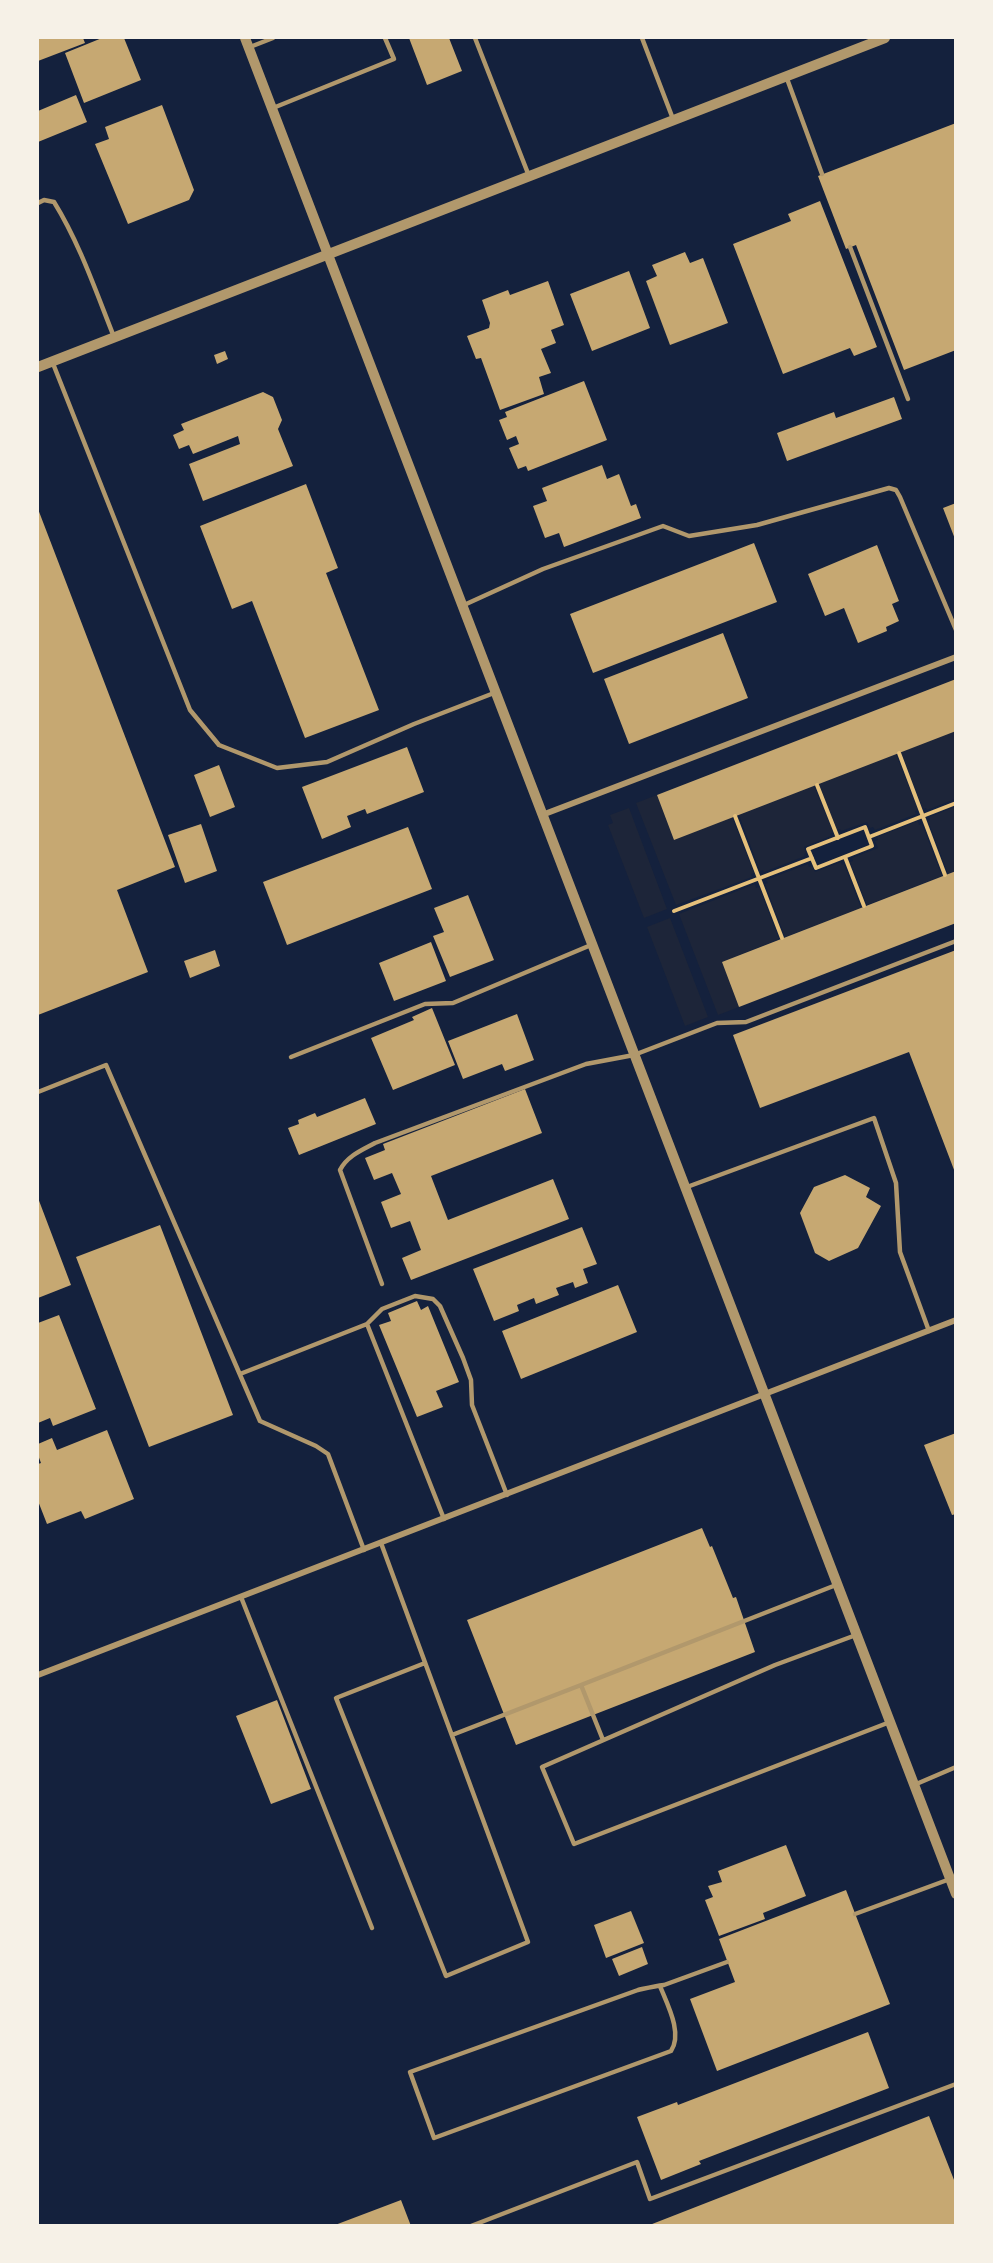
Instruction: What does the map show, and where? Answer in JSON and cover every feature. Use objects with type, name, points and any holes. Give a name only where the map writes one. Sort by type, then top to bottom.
[{"type":"street","points":[[38,367],[885,38]]},
{"type":"street","points":[[247,43],[956,1893]]},
{"type":"street","points":[[542,816],[956,657]]},
{"type":"street","points":[[38,1675],[956,1320]]},
{"type":"lane","points":[[247,43],[273,38]]},
{"type":"lane","points":[[272,109],[394,59],[385,38]]},
{"type":"lane","points":[[475,38],[529,176]]},
{"type":"lane","points":[[642,38],[674,120]]},
{"type":"lane","points":[[786,76],[822,174]]},
{"type":"lane","points":[[38,203],[44,200],[54,202],[64,217],[114,337]]},
{"type":"lane","points":[[850,247],[908,399]]},
{"type":"lane","points":[[52,362],[189,710],[219,745],[277,768],[327,762],[414,724],[495,693]]},
{"type":"lane","points":[[461,606],[543,570],[663,526],[689,536],[757,525],[889,488],[897,490],[956,630]]},
{"type":"lane","points":[[382,1284],[342,1181],[340,1170],[343,1163],[375,1143],[586,1064],[634,1055],[717,1023],[746,1022],[956,941]]},
{"type":"lane","points":[[291,1057],[425,1004],[453,1003],[591,945]]},
{"type":"lane","points":[[38,1092],[106,1065],[260,1421],[316,1446],[328,1454],[364,1550]]},
{"type":"lane","points":[[686,1188],[874,1118],[896,1183],[900,1252],[929,1330]]},
{"type":"lane","points":[[240,1374],[367,1324],[382,1309],[415,1296],[433,1299],[440,1306],[463,1358],[471,1380],[472,1405],[507,1495]]},
{"type":"lane","points":[[367,1324],[444,1519]]},
{"type":"lane","points":[[381,1543],[528,1942],[446,1976],[336,1698],[425,1663]]},
{"type":"lane","points":[[452,1736],[837,1584]]},
{"type":"lane","points":[[241,1597],[372,1928]]},
{"type":"lane","points":[[857,1635],[775,1665],[542,1767],[574,1844],[890,1722]]},
{"type":"lane","points":[[581,1685],[603,1740]]},
{"type":"lane","points":[[914,1785],[956,1767]]},
{"type":"lane","points":[[855,1914],[950,1878]]},
{"type":"lane","points":[[660,1986],[676,2035],[675,2045],[671,2051],[434,2138],[410,2072],[638,1990],[660,1986],[727,1962]]},
{"type":"lane","points":[[471,2226],[637,2162],[650,2199],[956,2084]]},
{"type":"path","points":[[899,753],[945,875]]},
{"type":"path","points":[[817,785],[838,838]]},
{"type":"path","points":[[869,837],[956,803]]},
{"type":"path","points":[[735,816],[782,938]]},
{"type":"path","points":[[865,827],[872,846],[816,868],[808,849],[838,838],[865,827]]},
{"type":"path","points":[[845,857],[864,906]]},
{"type":"path","points":[[674,911],[812,858]]},
{"type":"shaded area","points":[[955,731],[955,799],[927,810],[923,809],[901,752]]},
{"type":"shaded area","points":[[896,754],[918,810],[915,811],[916,814],[875,830],[873,827],[870,828],[867,822],[841,831],[837,830],[819,784]]},
{"type":"shaded area","points":[[814,786],[833,832],[831,836],[804,847],[805,856],[764,872],[760,871],[739,815]]},
{"type":"shaded area","points":[[657,795],[674,840],[732,817],[754,873],[751,874],[752,877],[676,905],[636,803]]},
{"type":"shaded area","points":[[955,807],[955,871],[948,874],[928,821],[929,817]]},
{"type":"shaded area","points":[[629,808],[667,909],[644,918],[608,825],[613,823],[610,815]]},
{"type":"shaded area","points":[[918,821],[919,825],[922,824],[942,876],[867,905],[850,862],[853,861],[852,858],[878,848],[875,841],[878,840],[877,837]]},
{"type":"shaded area","points":[[841,862],[842,865],[844,864],[861,908],[785,937],[765,884],[768,883],[766,880],[808,864],[815,872]]},
{"type":"shaded area","points":[[755,884],[756,888],[759,887],[779,939],[722,962],[739,1007],[718,1015],[679,914]]},
{"type":"shaded area","points":[[670,918],[708,1017],[685,1026],[647,927]]},
{"type":"building","points":[[38,38],[83,38],[85,43],[38,61]]},
{"type":"building","points":[[102,38],[124,38],[141,80],[84,103],[65,53]]},
{"type":"building","points":[[409,38],[449,38],[462,71],[427,85]]},
{"type":"building","points":[[76,95],[87,122],[38,142],[38,111]]},
{"type":"building","points":[[162,105],[194,190],[189,200],[128,224],[95,144],[109,139],[105,127]]},
{"type":"building","points":[[956,123],[956,350],[904,370],[856,245],[846,249],[818,176]]},
{"type":"building","points":[[820,201],[877,347],[854,356],[850,348],[783,374],[733,244],[791,221],[788,214]]},
{"type":"building","points":[[685,252],[690,263],[703,258],[728,323],[670,345],[646,281],[657,276],[652,265]]},
{"type":"building","points":[[629,271],[650,328],[592,351],[570,294]]},
{"type":"building","points":[[548,281],[564,325],[551,330],[556,343],[541,349],[551,373],[539,377],[544,394],[500,410],[481,358],[476,359],[467,336],[489,328],[490,323],[482,300],[508,290],[510,295]]},
{"type":"building","points":[[225,351],[228,359],[217,364],[214,355]]},
{"type":"building","points":[[584,381],[607,440],[528,471],[526,466],[518,469],[509,448],[519,444],[516,436],[507,440],[499,420],[507,417],[505,412]]},
{"type":"building","points":[[263,392],[273,397],[282,420],[278,429],[293,466],[203,501],[189,464],[240,444],[238,436],[193,454],[189,445],[179,449],[173,435],[184,430],[181,424]]},
{"type":"building","points":[[894,397],[902,419],[787,461],[777,433],[834,412],[836,418]]},
{"type":"building","points":[[602,465],[607,479],[619,474],[631,506],[636,504],[641,518],[564,547],[559,533],[545,538],[533,506],[547,501],[542,488]]},
{"type":"building","points":[[306,484],[338,568],[326,573],[379,710],[305,738],[252,601],[232,609],[200,526]]},
{"type":"building","points":[[956,503],[956,539],[955,539],[943,508]]},
{"type":"building","points":[[38,509],[175,867],[117,890],[148,972],[38,1015]]},
{"type":"building","points":[[754,543],[777,602],[593,673],[570,614]]},
{"type":"building","points":[[877,545],[899,601],[892,604],[899,621],[886,627],[887,631],[858,643],[844,608],[825,616],[808,574]]},
{"type":"building","points":[[723,633],[748,698],[629,744],[604,679]]},
{"type":"building","points":[[956,679],[956,731],[674,840],[657,795]]},
{"type":"building","points":[[407,747],[424,792],[367,814],[365,809],[347,816],[351,827],[322,839],[302,787]]},
{"type":"building","points":[[219,765],[235,807],[210,817],[194,775]]},
{"type":"building","points":[[201,824],[217,871],[185,883],[168,835]]},
{"type":"building","points":[[408,827],[432,889],[287,945],[263,882]]},
{"type":"building","points":[[956,871],[956,923],[739,1007],[722,962]]},
{"type":"building","points":[[468,895],[494,960],[450,977],[433,936],[444,932],[434,908]]},
{"type":"building","points":[[431,942],[446,981],[394,1001],[379,963]]},
{"type":"building","points":[[215,950],[220,966],[190,978],[184,961]]},
{"type":"building","points":[[956,950],[956,1175],[909,1052],[760,1108],[733,1035]]},
{"type":"building","points":[[432,1008],[455,1065],[393,1090],[371,1038],[414,1020],[412,1017]]},
{"type":"building","points":[[517,1014],[534,1060],[505,1071],[502,1064],[463,1079],[448,1041]]},
{"type":"building","points":[[525,1089],[542,1133],[431,1176],[448,1220],[553,1179],[569,1219],[411,1280],[402,1258],[421,1250],[410,1221],[391,1228],[381,1202],[401,1194],[392,1173],[374,1180],[365,1158],[385,1150],[383,1144]]},
{"type":"building","points":[[365,1098],[376,1124],[299,1155],[288,1128],[299,1124],[298,1120],[315,1113],[317,1117]]},
{"type":"building","points":[[845,1175],[870,1188],[866,1197],[881,1206],[858,1248],[829,1261],[815,1253],[800,1213],[814,1187]]},
{"type":"building","points":[[38,1198],[71,1285],[38,1298]]},
{"type":"building","points":[[160,1225],[233,1415],[149,1447],[76,1257]]},
{"type":"building","points":[[582,1227],[597,1264],[583,1269],[588,1283],[575,1288],[573,1282],[556,1288],[559,1295],[536,1304],[534,1298],[517,1305],[519,1311],[494,1321],[473,1269]]},
{"type":"building","points":[[618,1285],[637,1332],[521,1379],[502,1331]]},
{"type":"building","points":[[417,1301],[421,1310],[428,1306],[459,1382],[436,1391],[443,1407],[417,1417],[379,1325],[391,1321],[388,1313]]},
{"type":"building","points":[[59,1315],[96,1409],[53,1426],[50,1418],[38,1423],[38,1323]]},
{"type":"building","points":[[107,1430],[134,1499],[85,1519],[81,1511],[47,1524],[38,1501],[38,1464],[41,1463],[38,1444],[52,1438],[57,1450]]},
{"type":"building","points":[[956,1433],[956,1514],[952,1515],[924,1445]]},
{"type":"building","points":[[702,1528],[710,1547],[712,1546],[733,1598],[736,1597],[755,1652],[516,1745],[467,1620]]},
{"type":"building","points":[[277,1700],[311,1789],[271,1804],[236,1716]]},
{"type":"building","points":[[786,1845],[806,1896],[763,1913],[765,1919],[719,1936],[705,1900],[713,1897],[708,1886],[722,1882],[718,1871]]},
{"type":"building","points":[[846,1890],[890,2004],[717,2071],[690,1999],[735,1982],[719,1939]]},
{"type":"building","points":[[631,1911],[644,1943],[606,1958],[594,1925]]},
{"type":"building","points":[[642,1947],[648,1964],[619,1976],[612,1959]]},
{"type":"building","points":[[868,2032],[889,2088],[699,2161],[701,2164],[661,2180],[637,2117],[677,2102],[678,2105]]},
{"type":"building","points":[[929,2116],[956,2185],[956,2226],[647,2226]]},
{"type":"building","points":[[401,2200],[411,2226],[335,2226],[335,2225]]}]
